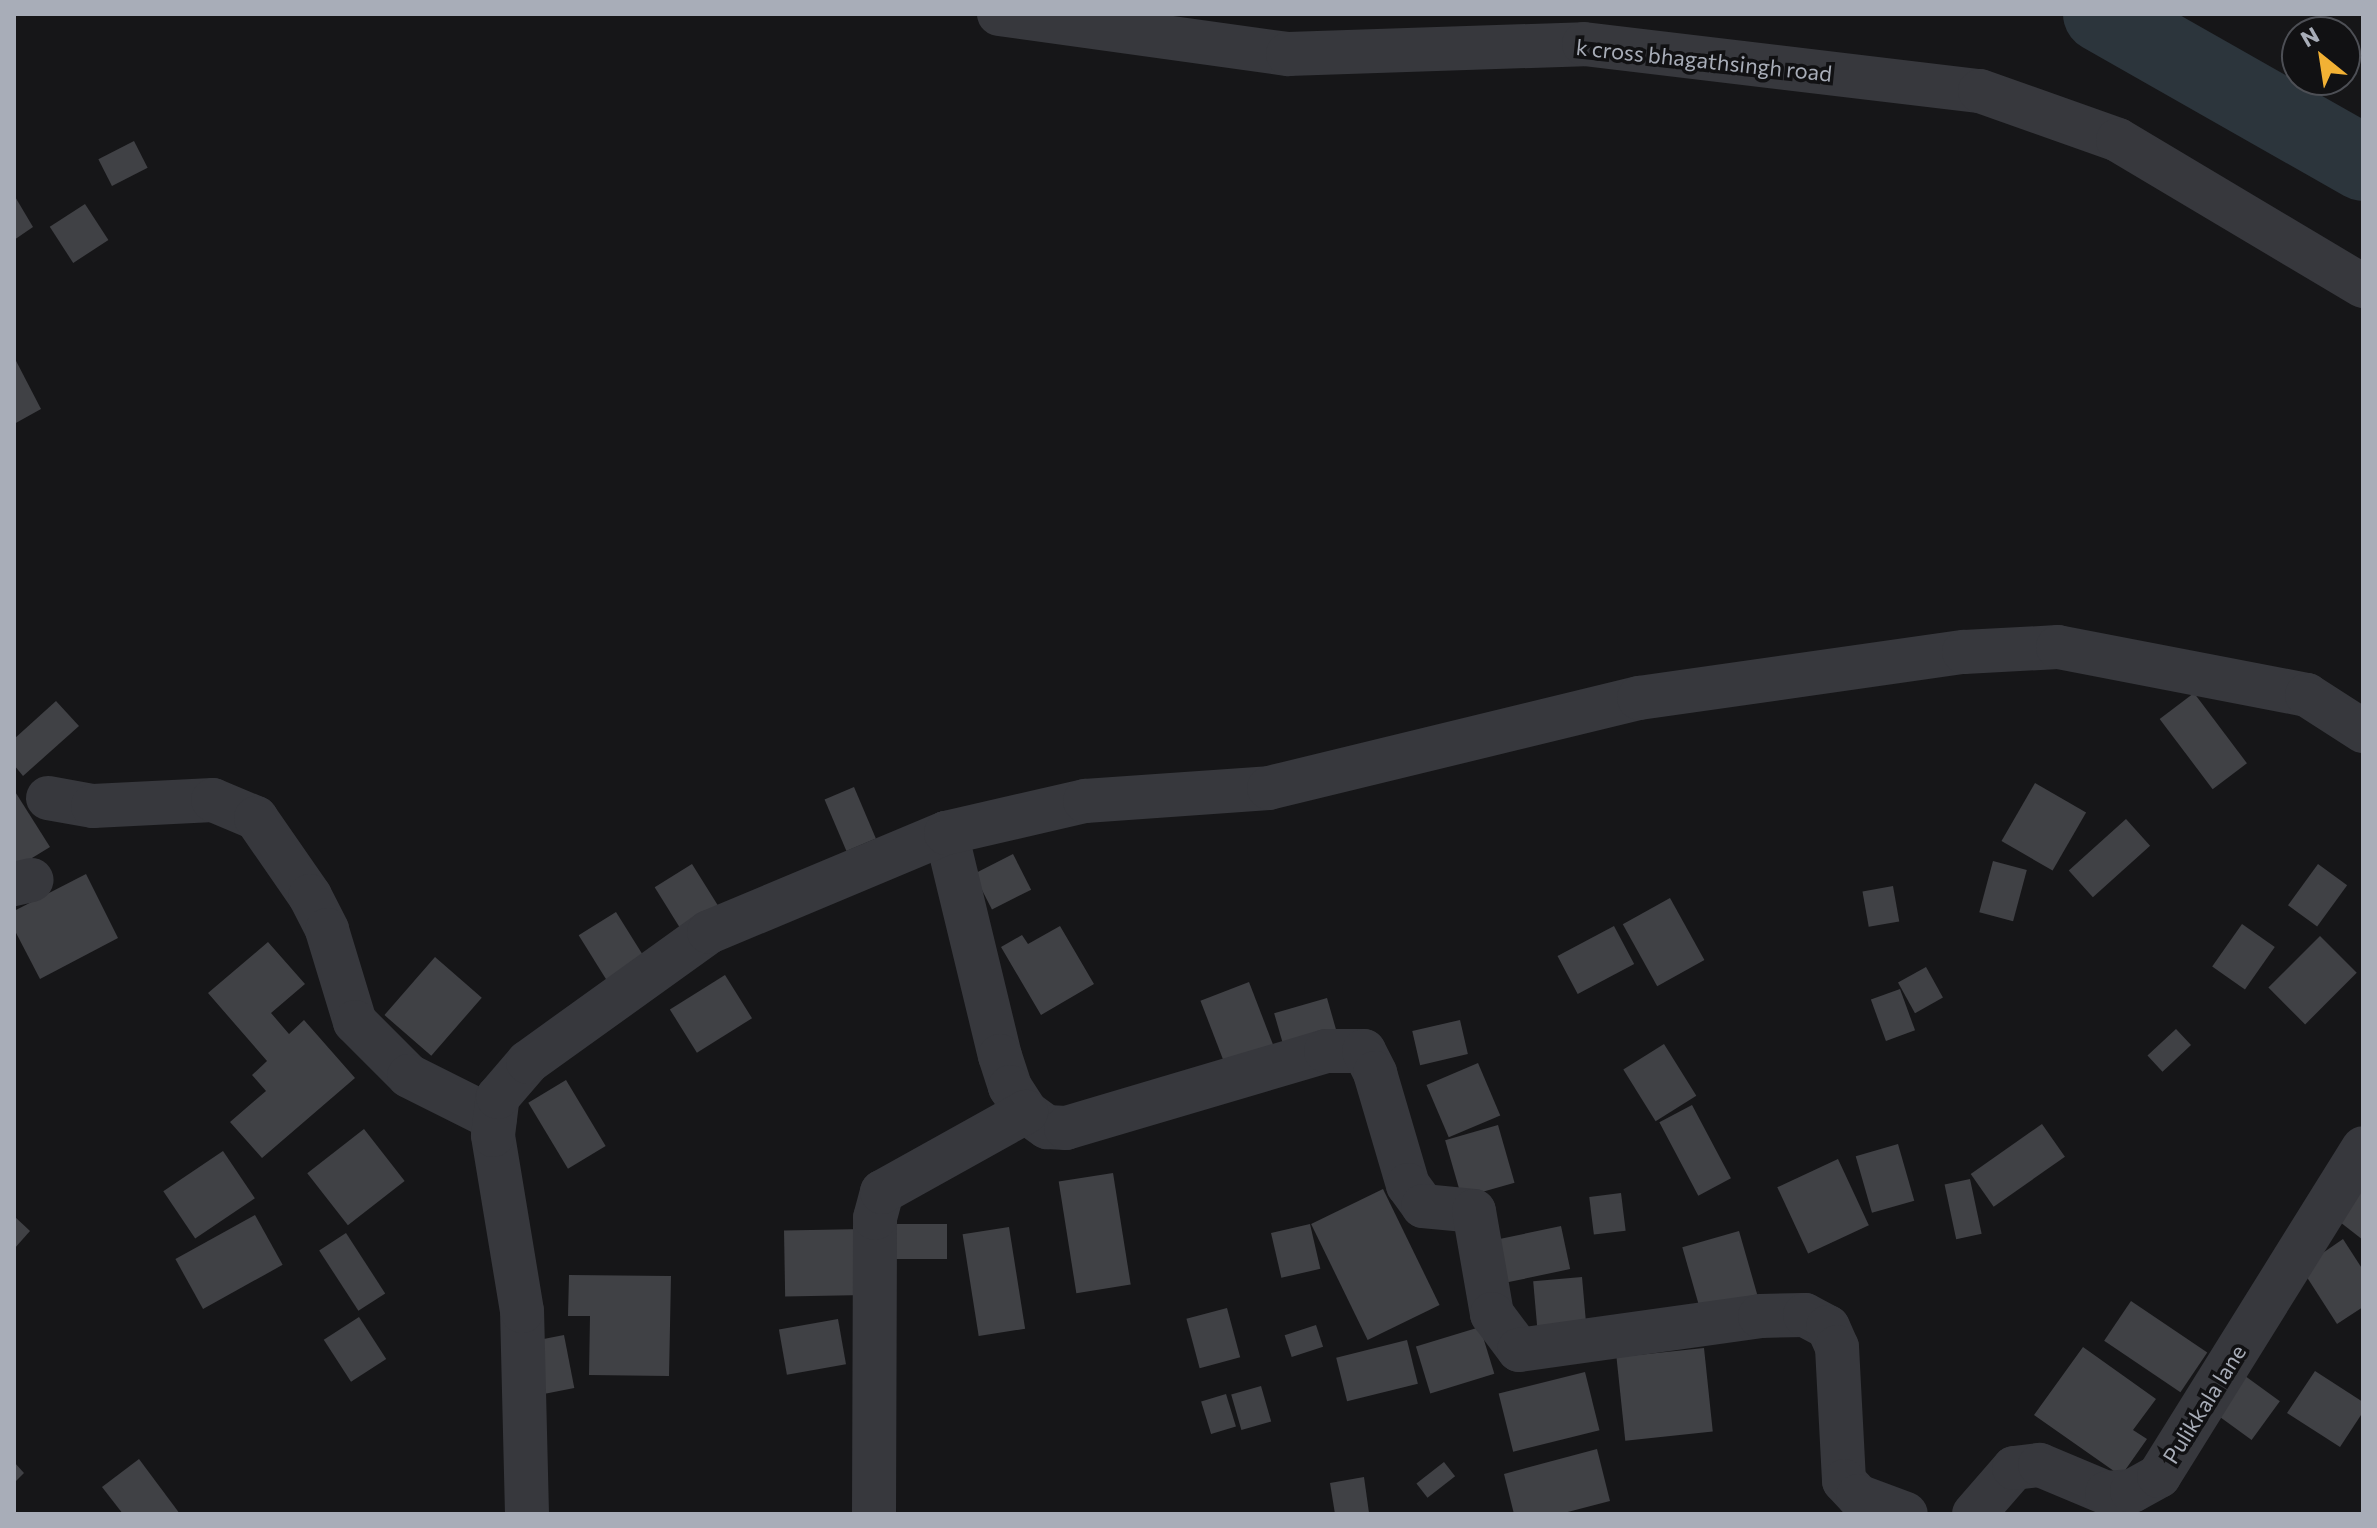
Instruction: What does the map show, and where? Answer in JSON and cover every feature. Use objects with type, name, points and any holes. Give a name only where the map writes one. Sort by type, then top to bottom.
[{"type":"street","name":"k cross bhagathsingh road","points":[[999,14],[1288,54],[1584,44],[1980,91],[2118,140],[2363,286]]},
{"type":"street","points":[[527,1514],[522,1311],[493,1135],[498,1097],[528,1062],[709,932],[946,833],[1085,801],[1269,788],[1639,698],[1964,652],[2058,647],[2307,695],[2363,731]]},
{"type":"street","points":[[48,798],[93,806],[213,800],[256,818],[316,907],[355,1022],[409,1076],[495,1119]]},
{"type":"street","points":[[946,833],[1010,1087],[1026,1112],[1047,1127],[1066,1128],[1326,1051],[1364,1051],[1375,1073],[1408,1185],[1423,1206],[1474,1211],[1492,1314],[1519,1350],[1760,1316],[1805,1315],[1828,1327],[1837,1347],[1844,1481],[1858,1496],[1906,1514]]},
{"type":"street","points":[[874,1514],[875,1218],[882,1192],[1026,1112]]},
{"type":"street","name":"Pulikkala lane","points":[[1974,1514],[2014,1468],[2040,1465],[2107,1493],[2132,1491],[2159,1476],[2363,1148]]},
{"type":"building","points":[[134,141],[148,168],[112,186],[98,159]]},
{"type":"building","points":[[14,195],[33,227],[14,240]]},
{"type":"building","points":[[85,204],[108,240],[73,263],[50,227]]},
{"type":"building","points":[[14,357],[41,409],[14,424]]},
{"type":"building","points":[[2194,693],[2247,763],[2213,789],[2160,719]]},
{"type":"building","points":[[56,701],[79,726],[23,776],[14,765],[14,739]]},
{"type":"building","points":[[2035,783],[2086,812],[2053,871],[2002,841]]},
{"type":"building","points":[[854,787],[876,839],[846,851],[825,800]]},
{"type":"building","points":[[14,790],[50,847],[14,869]]},
{"type":"building","points":[[2126,819],[2150,846],[2093,897],[2069,871]]},
{"type":"building","points":[[1013,854],[1031,890],[992,910],[974,874]]},
{"type":"building","points":[[1993,861],[2027,870],[2013,921],[1979,912]]},
{"type":"building","points":[[692,864],[725,917],[688,940],[655,887]]},
{"type":"building","points":[[2318,864],[2347,885],[2317,926],[2288,905]]},
{"type":"building","points":[[86,874],[118,938],[40,979],[14,929],[14,911]]},
{"type":"building","points":[[1893,886],[1899,921],[1869,927],[1862,891]]},
{"type":"building","points":[[1670,898],[1704,960],[1657,986],[1623,924]]},
{"type":"building","points":[[616,912],[649,965],[612,988],[579,935]]},
{"type":"building","points":[[2242,924],[2275,947],[2245,990],[2212,967]]},
{"type":"building","points":[[1060,926],[1094,984],[1041,1015],[1001,947],[1022,935],[1028,944]]},
{"type":"building","points":[[1614,926],[1634,964],[1578,994],[1557,956]]},
{"type":"building","points":[[2320,936],[2357,973],[2305,1024],[2268,988]]},
{"type":"building","points":[[268,942],[305,984],[271,1013],[289,1034],[304,1020],[355,1078],[262,1158],[230,1122],[266,1091],[252,1075],[267,1061],[208,993]]},
{"type":"building","points":[[435,957],[482,998],[431,1056],[384,1015]]},
{"type":"building","points":[[1926,967],[1943,998],[1915,1013],[1898,983]]},
{"type":"building","points":[[725,975],[752,1018],[697,1053],[670,1009]]},
{"type":"building","points":[[1249,982],[1274,1047],[1226,1066],[1200,1001]]},
{"type":"building","points":[[1900,989],[1915,1030],[1886,1041],[1871,1000]]},
{"type":"building","points":[[1327,998],[1337,1032],[1284,1047],[1274,1013]]},
{"type":"building","points":[[1460,1020],[1468,1054],[1420,1065],[1412,1031]]},
{"type":"building","points":[[2176,1029],[2191,1045],[2162,1072],[2147,1056]]},
{"type":"building","points":[[1664,1044],[1696,1096],[1656,1121],[1623,1069]]},
{"type":"building","points":[[1478,1063],[1500,1115],[1449,1137],[1426,1085]]},
{"type":"building","points":[[566,1080],[606,1146],[568,1169],[528,1103]]},
{"type":"building","points":[[1692,1105],[1731,1178],[1698,1196],[1659,1122]]},
{"type":"building","points":[[2042,1124],[2065,1157],[1994,1207],[1971,1174]]},
{"type":"building","points":[[1498,1125],[1515,1183],[1462,1198],[1445,1140]]},
{"type":"building","points":[[364,1129],[405,1181],[348,1225],[307,1173]]},
{"type":"building","points":[[1898,1144],[1914,1201],[1872,1213],[1856,1156]]},
{"type":"building","points":[[223,1151],[255,1198],[195,1239],[163,1191]]},
{"type":"building","points":[[1838,1159],[1869,1225],[1808,1253],[1777,1187]]},
{"type":"building","points":[[1113,1173],[1131,1285],[1076,1293],[1059,1182]]},
{"type":"building","points":[[2363,1174],[2363,1240],[2331,1215]]},
{"type":"building","points":[[1970,1179],[1982,1234],[1956,1239],[1945,1184]]},
{"type":"building","points":[[1383,1189],[1440,1305],[1368,1340],[1311,1224]]},
{"type":"building","points":[[1621,1193],[1626,1231],[1594,1235],[1589,1197]]},
{"type":"building","points":[[255,1215],[283,1265],[203,1309],[175,1259]]},
{"type":"building","points":[[14,1216],[30,1231],[14,1249]]},
{"type":"building","points":[[892,1224],[947,1224],[947,1259],[892,1259]]},
{"type":"building","points":[[1310,1224],[1320,1269],[1281,1278],[1271,1233]]},
{"type":"building","points":[[1561,1226],[1570,1269],[1508,1282],[1498,1239]]},
{"type":"building","points":[[1009,1227],[1025,1329],[979,1336],[963,1234]]},
{"type":"building","points":[[864,1229],[865,1295],[785,1296],[784,1230]]},
{"type":"building","points":[[1739,1231],[1759,1300],[1702,1316],[1682,1247]]},
{"type":"building","points":[[346,1233],[385,1293],[358,1311],[319,1250]]},
{"type":"building","points":[[2343,1239],[2363,1270],[2363,1307],[2337,1324],[2301,1268]]},
{"type":"building","points":[[569,1275],[671,1276],[669,1376],[589,1375],[590,1316],[568,1316]]},
{"type":"building","points":[[1582,1277],[1587,1336],[1538,1340],[1533,1281]]},
{"type":"building","points":[[2131,1301],[2207,1352],[2180,1392],[2104,1341]]},
{"type":"building","points":[[1227,1308],[1240,1357],[1200,1368],[1186,1319]]},
{"type":"building","points":[[359,1317],[386,1359],[351,1382],[324,1340]]},
{"type":"building","points":[[838,1319],[846,1364],[787,1375],[779,1329]]},
{"type":"building","points":[[1316,1325],[1323,1347],[1292,1357],[1285,1335]]},
{"type":"building","points":[[1480,1327],[1494,1374],[1430,1393],[1416,1347]]},
{"type":"building","points":[[564,1335],[574,1388],[540,1395],[530,1342]]},
{"type":"building","points":[[1407,1340],[1418,1384],[1347,1401],[1336,1358]]},
{"type":"building","points":[[2083,1347],[2156,1399],[2133,1430],[2147,1439],[2121,1476],[2034,1415]]},
{"type":"building","points":[[1704,1348],[1713,1432],[1625,1441],[1616,1357]]},
{"type":"building","points":[[2315,1371],[2363,1402],[2363,1412],[2340,1447],[2287,1413]]},
{"type":"building","points":[[1585,1372],[1600,1430],[1513,1452],[1499,1394]]},
{"type":"building","points":[[2241,1373],[2280,1401],[2252,1440],[2213,1412]]},
{"type":"building","points":[[1261,1386],[1271,1422],[1241,1430],[1231,1395]]},
{"type":"building","points":[[1226,1394],[1236,1427],[1211,1434],[1201,1402]]},
{"type":"building","points":[[1597,1449],[1610,1501],[1560,1514],[1514,1514],[1504,1474]]},
{"type":"building","points":[[139,1459],[180,1514],[123,1514],[102,1487]]},
{"type":"building","points":[[14,1462],[24,1473],[14,1483]]},
{"type":"building","points":[[1444,1462],[1455,1476],[1428,1498],[1416,1484]]},
{"type":"building","points":[[1364,1477],[1369,1513],[1335,1514],[1330,1483]]},
{"type":"waterway","points":[[2101,14],[2363,163]]}]
